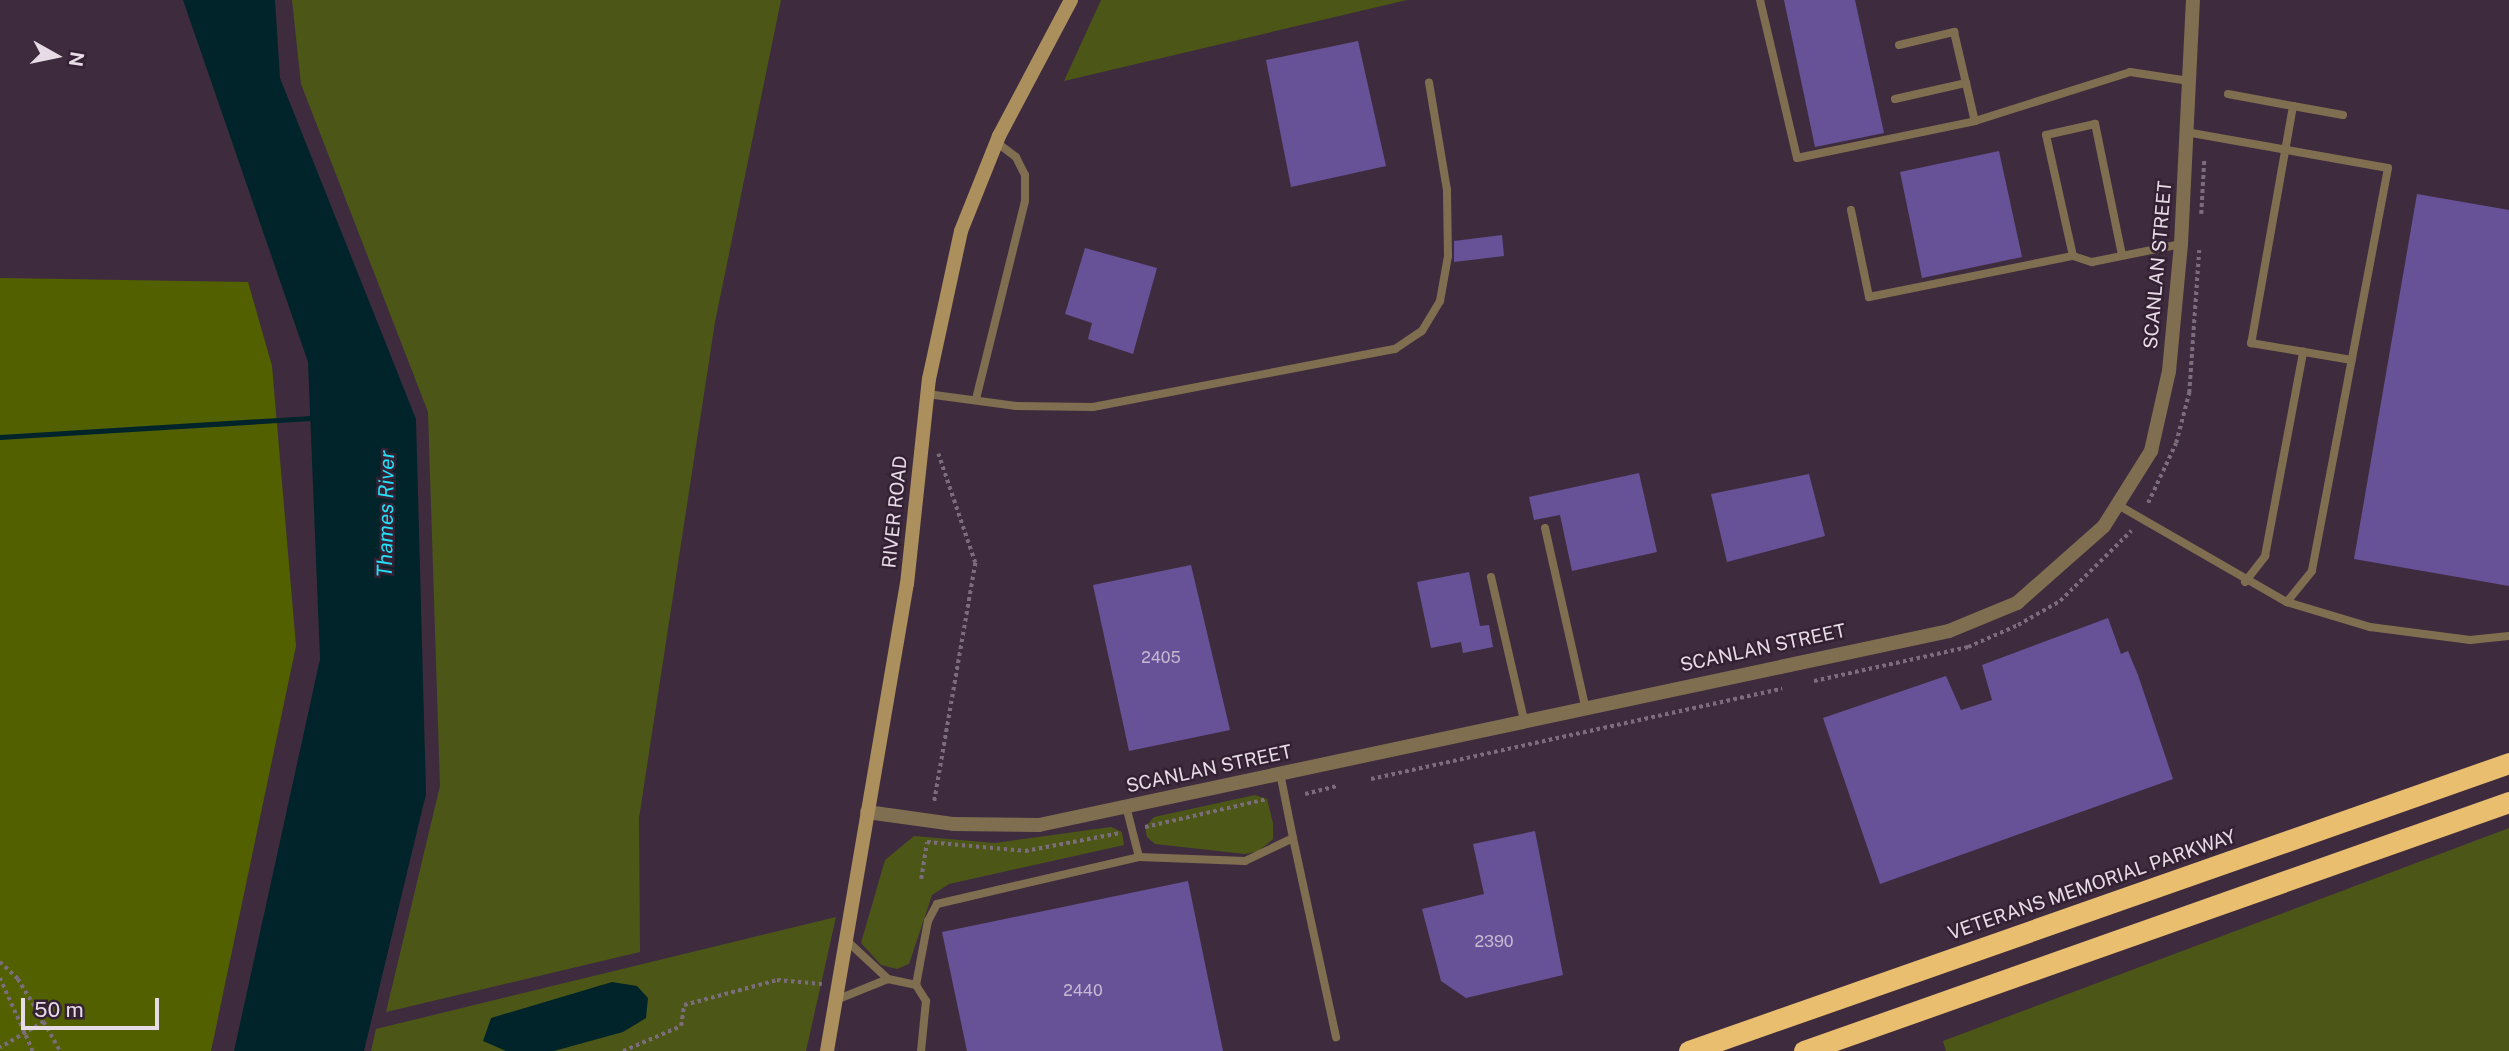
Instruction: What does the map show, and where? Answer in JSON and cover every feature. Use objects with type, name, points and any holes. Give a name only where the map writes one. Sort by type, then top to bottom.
[{"type":"highway","name":"VETERANS MEMORIAL PARKWAY","points":[[1689,1051],[2509,763]]},
{"type":"highway","points":[[1804,1051],[2509,802]]},
{"type":"street","name":"RIVER ROAD","points":[[827,1051],[907,584],[927,394],[961,231],[996,142],[1071,0]]},
{"type":"street","name":"SCANLAN STREET","points":[[867,812],[996,827],[1039,825],[1586,706],[1949,631],[2017,603],[2066,563],[2119,505],[2151,450],[2169,371],[2181,244],[2193,0]]},
{"type":"lane","points":[[1760,0],[1797,158],[1975,121],[2130,72],[2189,80]]},
{"type":"lane","points":[[1899,45],[1954,32],[1975,121]]},
{"type":"lane","points":[[927,394],[1016,406],[1106,405],[1395,349],[1422,331],[1440,301],[1448,256],[1447,190],[1429,83]]},
{"type":"lane","points":[[1895,99],[1966,83]]},
{"type":"lane","points":[[2228,94],[2343,115]]},
{"type":"lane","points":[[2293,106],[2251,343],[2352,360]]},
{"type":"lane","points":[[2073,256],[2046,135],[2095,124],[2122,256]]},
{"type":"lane","points":[[2186,132],[2388,168],[2312,571],[2287,602]]},
{"type":"lane","points":[[976,399],[1025,201],[1025,175],[1016,157],[996,142]]},
{"type":"lane","points":[[1851,210],[1869,297],[2073,256],[2092,262],[2181,244]]},
{"type":"lane","points":[[2245,582],[2265,556],[2303,352]]},
{"type":"lane","points":[[2119,505],[2245,582],[2287,602],[2370,627],[2470,640],[2509,636]]},
{"type":"lane","points":[[1545,528],[1586,706]]},
{"type":"lane","points":[[1491,577],[1524,720]]},
{"type":"lane","points":[[1280,773],[1336,1037]]},
{"type":"lane","points":[[1126,806],[1139,857]]},
{"type":"lane","points":[[921,1051],[927,1021],[926,1001],[916,985],[928,921],[937,904],[1139,857],[1245,861],[1293,838]]},
{"type":"lane","points":[[846,940],[888,979]]},
{"type":"lane","points":[[837,992],[888,979],[916,985]]},
{"type":"path","points":[[934,801],[975,563],[938,454]]},
{"type":"path","points":[[1371,779],[1782,689]]},
{"type":"path","points":[[1305,794],[1338,786]]},
{"type":"path","points":[[1144,827],[1267,799]]},
{"type":"path","points":[[921,879],[927,842],[1025,851],[1122,832]]},
{"type":"path","points":[[0,962],[18,979],[60,1051]]},
{"type":"path","points":[[0,978],[33,1051]]},
{"type":"path","points":[[623,1051],[681,1026],[684,1005],[778,981],[837,992]]},
{"type":"path","points":[[0,1048],[44,1022]]},
{"type":"green space","points":[[292,0],[781,0],[715,322],[639,818],[640,952],[386,1012],[440,786],[428,412],[301,84]]},
{"type":"green space","points":[[1101,0],[1407,0],[1064,81]]},
{"type":"green space","points":[[0,278],[248,282],[272,366],[296,646],[211,1051],[0,1051]]},
{"type":"green space","points":[[1255,795],[1267,799],[1273,823],[1273,839],[1259,851],[1245,854],[1155,844],[1147,837],[1145,827],[1154,817]]},
{"type":"green space","points":[[1111,827],[1122,832],[1124,845],[949,884],[932,895],[909,964],[897,969],[881,965],[861,943],[885,860],[914,836],[995,843]]},
{"type":"green space","points":[[2509,828],[2509,1051],[1946,1051],[1943,1041]]},
{"type":"green space","points":[[836,917],[806,1051],[371,1051],[376,1029]]},
{"type":"water","name":"Thames River","points":[[183,0],[275,0],[280,78],[416,419],[426,794],[364,1051],[234,1051],[320,659],[308,362]]},
{"type":"water","points":[[612,982],[637,986],[648,998],[646,1018],[623,1032],[554,1051],[506,1051],[483,1041],[491,1018]]},
{"type":"building","points":[[1784,0],[1855,0],[1884,133],[1815,147]]},
{"type":"building","points":[[1358,41],[1386,166],[1291,187],[1266,60]]},
{"type":"building","points":[[1999,151],[2022,257],[1922,278],[1900,172]]},
{"type":"building","points":[[2417,194],[2509,210],[2509,586],[2354,559]]},
{"type":"building","points":[[1502,235],[1504,256],[1454,262],[1454,241]]},
{"type":"building","points":[[1085,248],[1157,268],[1133,354],[1088,339],[1092,323],[1065,314]]},
{"type":"building","points":[[1639,473],[1657,552],[1572,571],[1560,515],[1534,520],[1529,497]]},
{"type":"building","points":[[1809,474],[1825,536],[1727,562],[1711,494]]},
{"type":"building","points":[[1191,565],[1230,730],[1129,751],[1093,585]]},
{"type":"building","points":[[1469,572],[1480,626],[1489,625],[1493,647],[1463,653],[1461,642],[1431,648],[1417,582]]},
{"type":"building","points":[[2108,618],[2121,654],[2128,651],[2138,675],[2173,779],[1880,884],[1823,718],[1946,676],[1961,710],[1992,700],[1982,665]]},
{"type":"building","points":[[1535,831],[1563,975],[1466,998],[1441,981],[1422,909],[1484,894],[1473,844]]},
{"type":"building","points":[[1188,881],[1223,1051],[967,1051],[942,932]]},
{"type":"waterway","points":[[0,437],[314,418]]}]
